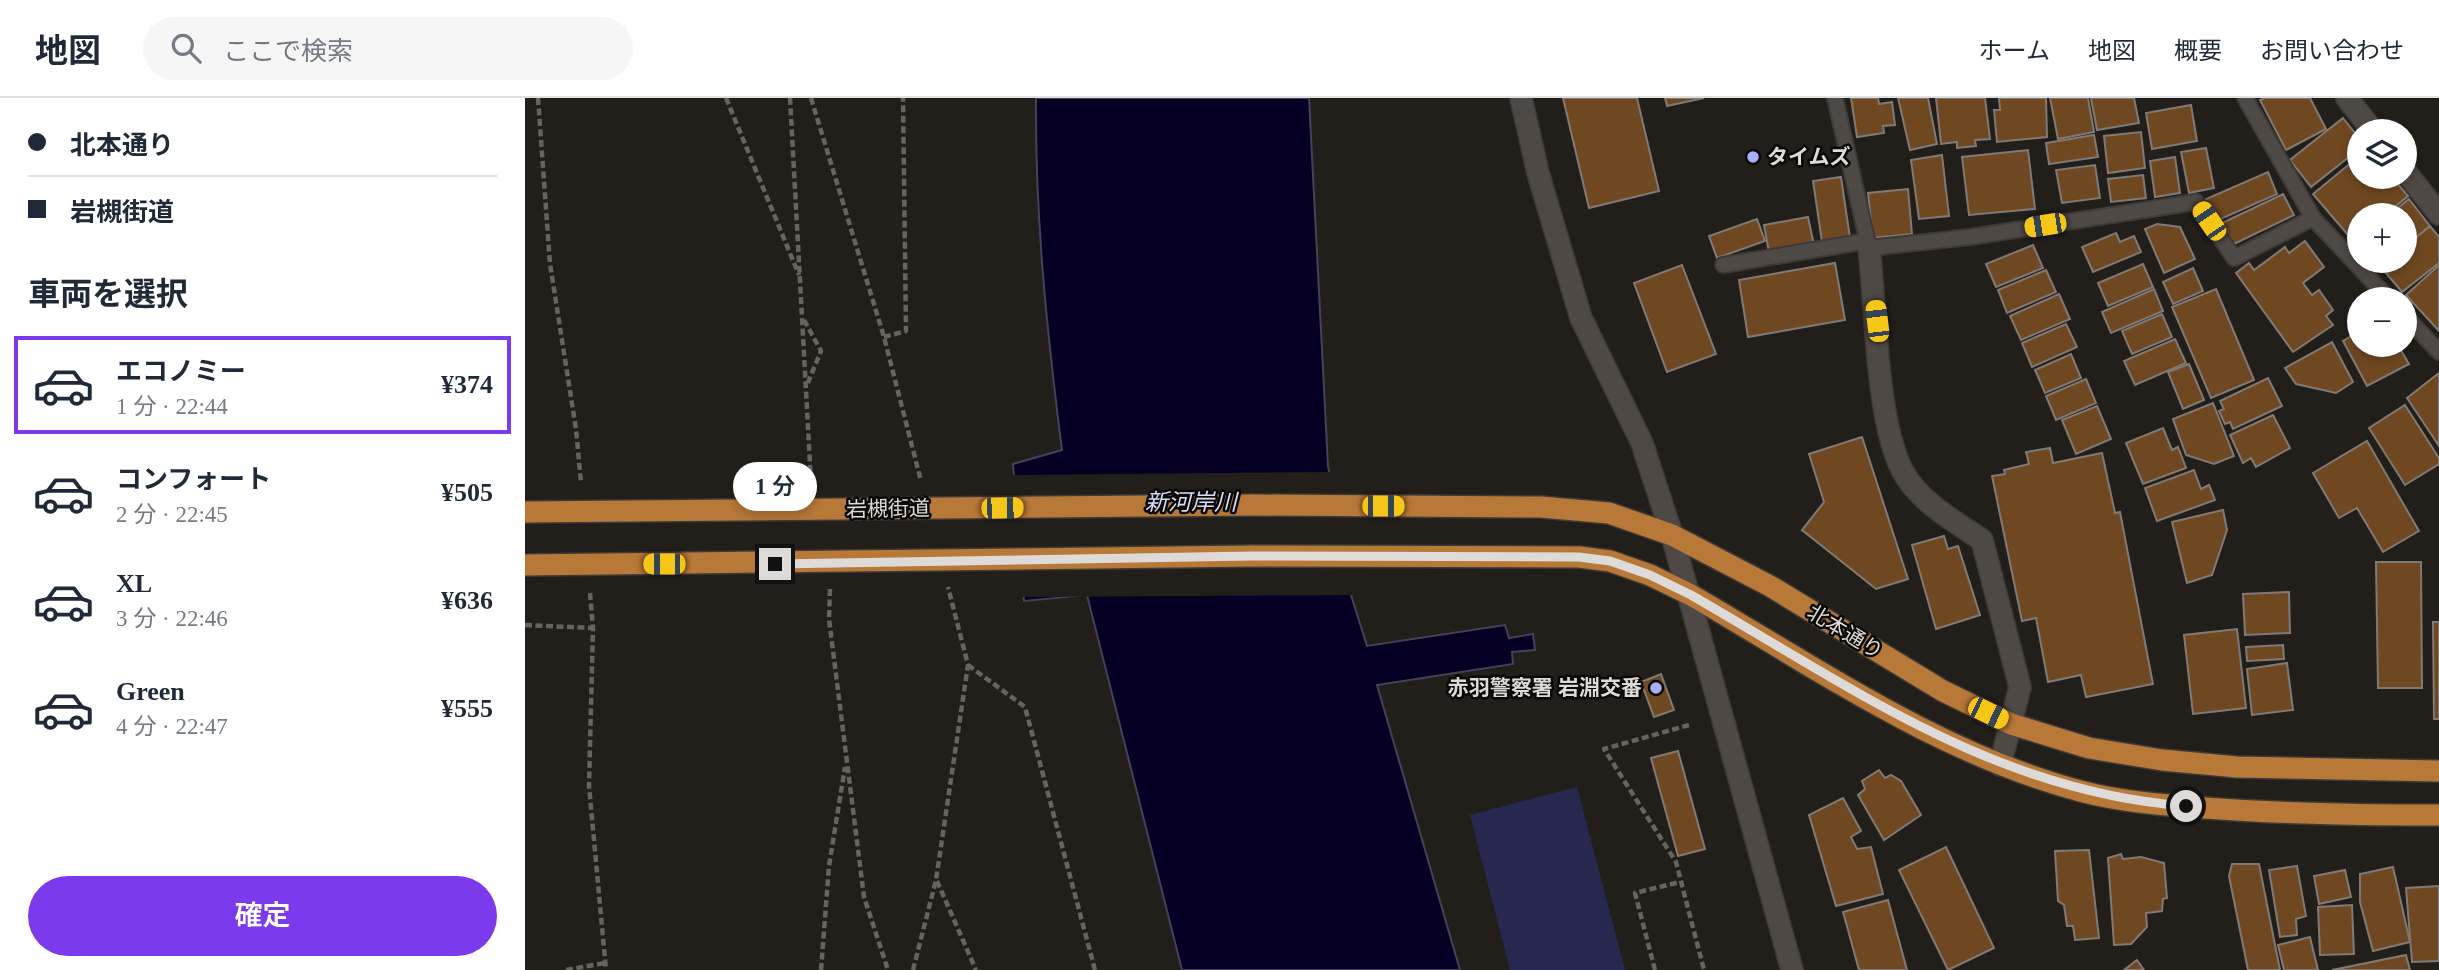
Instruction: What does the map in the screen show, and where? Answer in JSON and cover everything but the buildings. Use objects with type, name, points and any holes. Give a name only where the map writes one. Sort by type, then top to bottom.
[{"type":"highway","name":"北本通り","points":[[1252,505],[1541,507],[1609,513],[1672,535],[1770,586],[1943,691],[2011,724],[2089,748],[2162,760],[2237,767],[2439,771]]},
{"type":"highway","name":"岩槻街道","points":[[525,512],[1252,505]]},
{"type":"highway","points":[[525,565],[831,564],[1252,556],[1541,556],[1610,561],[1650,575],[1691,595],[1930,733],[2000,765],[2085,792],[2160,804],[2325,814],[2439,815]]},
{"type":"street","points":[[1521,98],[1538,173],[1581,318],[1642,443],[1691,595],[1791,970]]},
{"type":"street","points":[[2347,98],[2364,119]]},
{"type":"street","points":[[2417,186],[2439,214]]},
{"type":"street","points":[[1868,244],[1885,409],[1902,471],[1936,509],[1982,540],[2020,687],[2000,765]]},
{"type":"lane","points":[[1835,98],[1868,244]]},
{"type":"lane","points":[[2245,98],[2313,218],[2378,287]]},
{"type":"lane","points":[[1723,265],[1868,244],[1970,237],[2196,202],[2234,258],[2313,218]]},
{"type":"lane","points":[[2417,329],[2439,352]]},
{"type":"path","points":[[726,98],[800,279]]},
{"type":"path","points":[[790,98],[812,510]]},
{"type":"path","points":[[884,337],[906,331],[903,98]]},
{"type":"path","points":[[802,316],[821,351],[806,389]]},
{"type":"path","points":[[831,564],[829,619],[864,897],[888,970]]},
{"type":"path","points":[[525,625],[593,628]]},
{"type":"path","points":[[968,665],[1025,707],[1095,970]]},
{"type":"path","points":[[1689,725],[1604,749],[1675,862],[1704,970]]},
{"type":"path","points":[[821,970],[829,866],[846,760]]},
{"type":"path","points":[[936,880],[976,970]]},
{"type":"path","points":[[1655,970],[1635,893],[1680,882]]},
{"type":"path","points":[[566,970],[605,963]]},
{"type":"shaded area","points":[[1577,787],[1625,970],[1510,970],[1470,815]]},
{"type":"water","name":"新河岸川","points":[[1036,98],[1309,98],[1328,466],[1351,595],[1367,646],[1505,625],[1509,638],[1533,634],[1535,650],[1512,652],[1513,664],[1377,685],[1460,970],[1182,970],[1087,595],[1024,601],[1013,464],[1062,450],[1043,275]]},
{"type":"pier","points":[[1332,472],[1354,595],[1020,597],[1010,475]]},
{"type":"place","name":"タイムズ","points":[[1753,157]]},
{"type":"place","name":"赤羽警察署 岩淵交番","points":[[1656,688]]},
{"type":"route","points":[[775,564],[1456,555],[1579,557],[1610,561],[1650,575],[1691,595],[1930,733],[2000,765],[2085,792],[2186,806]]}]
